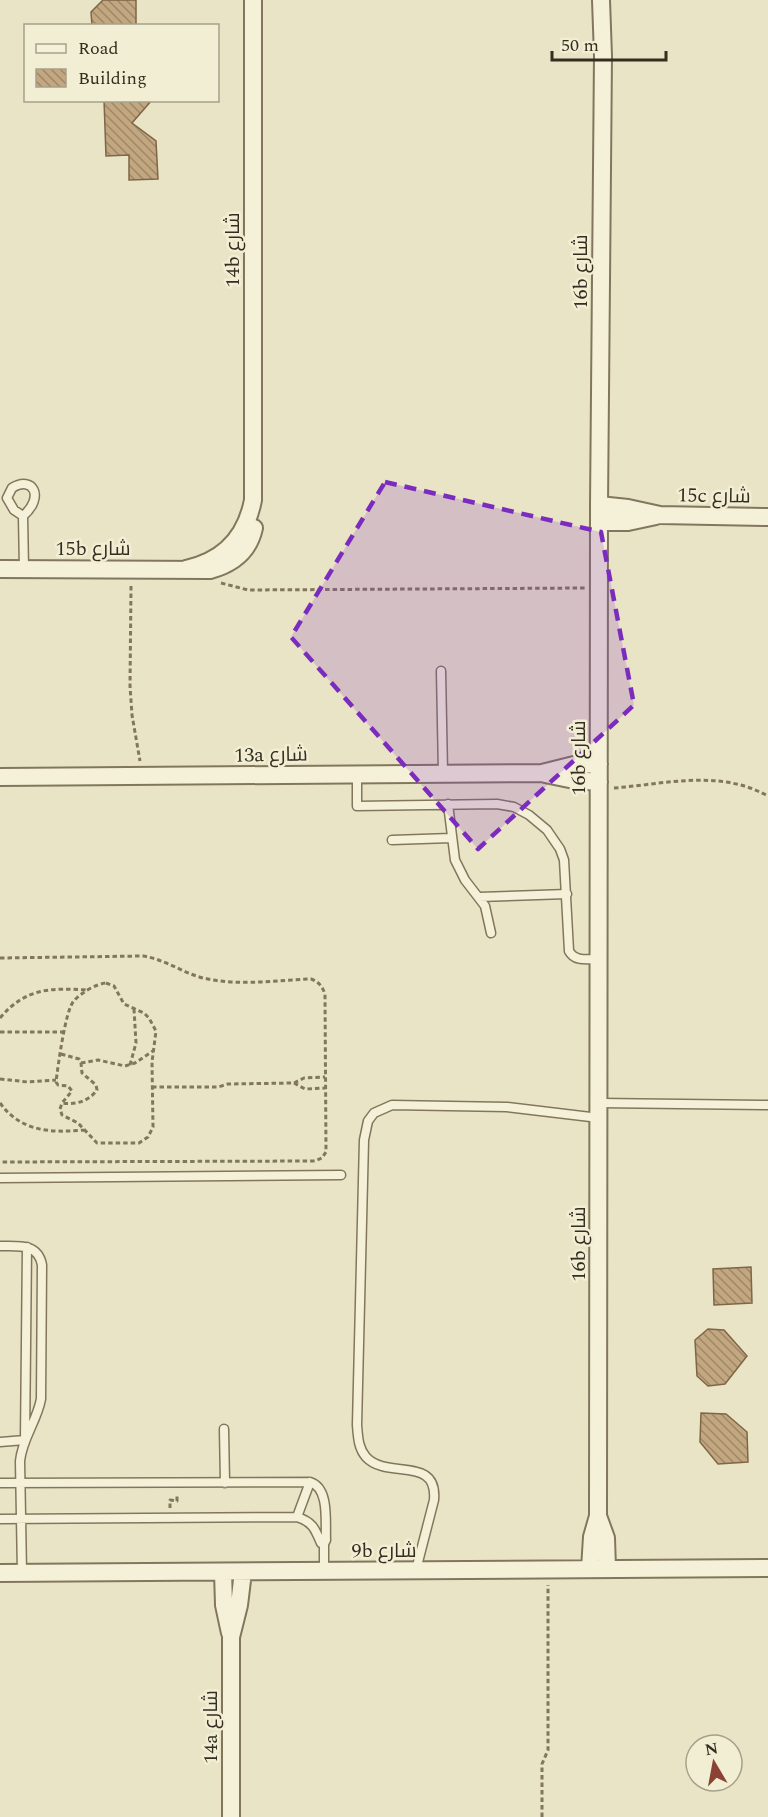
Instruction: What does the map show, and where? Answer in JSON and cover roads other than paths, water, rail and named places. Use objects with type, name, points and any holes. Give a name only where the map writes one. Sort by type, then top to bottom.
[{"type":"street","name":"14b شارع","points":[[236,550],[248,545],[255,523],[253,500],[253,0]]},
{"type":"street","name":"16b شارع","points":[[590,1569],[592,1538],[598,1516],[602,0]]},
{"type":"street","name":"15c شارع","points":[[599,513],[628,507],[660,515],[768,517]]},
{"type":"street","name":"15b شارع","points":[[0,569],[186,569],[236,550]]},
{"type":"street","name":"13a شارع","points":[[542,773],[573,765],[599,764]]},
{"type":"street","name":"13a شارع","points":[[0,777],[542,773],[599,785]]},
{"type":"street","name":"16b شارع","points":[[598,1516],[606,1538],[608,1569]]},
{"type":"street","name":"9b شارع","points":[[0,1573],[768,1568]]},
{"type":"street","name":"14a شارع","points":[[223,1572],[224,1605],[231,1636],[231,1817]]},
{"type":"street","name":"14a شارع","points":[[231,1636],[239,1605],[243,1572]]},
{"type":"lane","points":[[23,516],[24,569]]},
{"type":"lane","points":[[441,671],[443,773]]},
{"type":"lane","points":[[357,774],[357,806],[506,804],[522,810],[539,822],[548,830],[560,849],[566,872],[570,955],[578,959],[599,959]]},
{"type":"lane","points":[[448,804],[451,838],[459,870],[480,897],[488,914],[491,933]]},
{"type":"lane","points":[[392,840],[451,838]]},
{"type":"lane","points":[[480,897],[567,894]]},
{"type":"lane","points":[[416,1571],[434,1500],[433,1483],[419,1471],[397,1470],[367,1458],[359,1443],[357,1425],[364,1140],[368,1121],[374,1113],[392,1105],[599,1110],[768,1105]]},
{"type":"lane","points":[[0,1179],[341,1175]]},
{"type":"lane","points":[[0,1246],[27,1247],[38,1253],[42,1265],[39,1408],[25,1440],[20,1461],[22,1573]]},
{"type":"lane","points":[[25,1440],[27,1247]]},
{"type":"lane","points":[[224,1429],[225,1483]]},
{"type":"lane","points":[[0,1442],[25,1440]]},
{"type":"lane","points":[[297,1517],[310,1482]]},
{"type":"lane","points":[[0,1483],[310,1482],[317,1485],[323,1496],[326,1540],[324,1571]]},
{"type":"lane","points":[[0,1519],[297,1517],[311,1523],[317,1529],[320,1541],[324,1544]]}]
